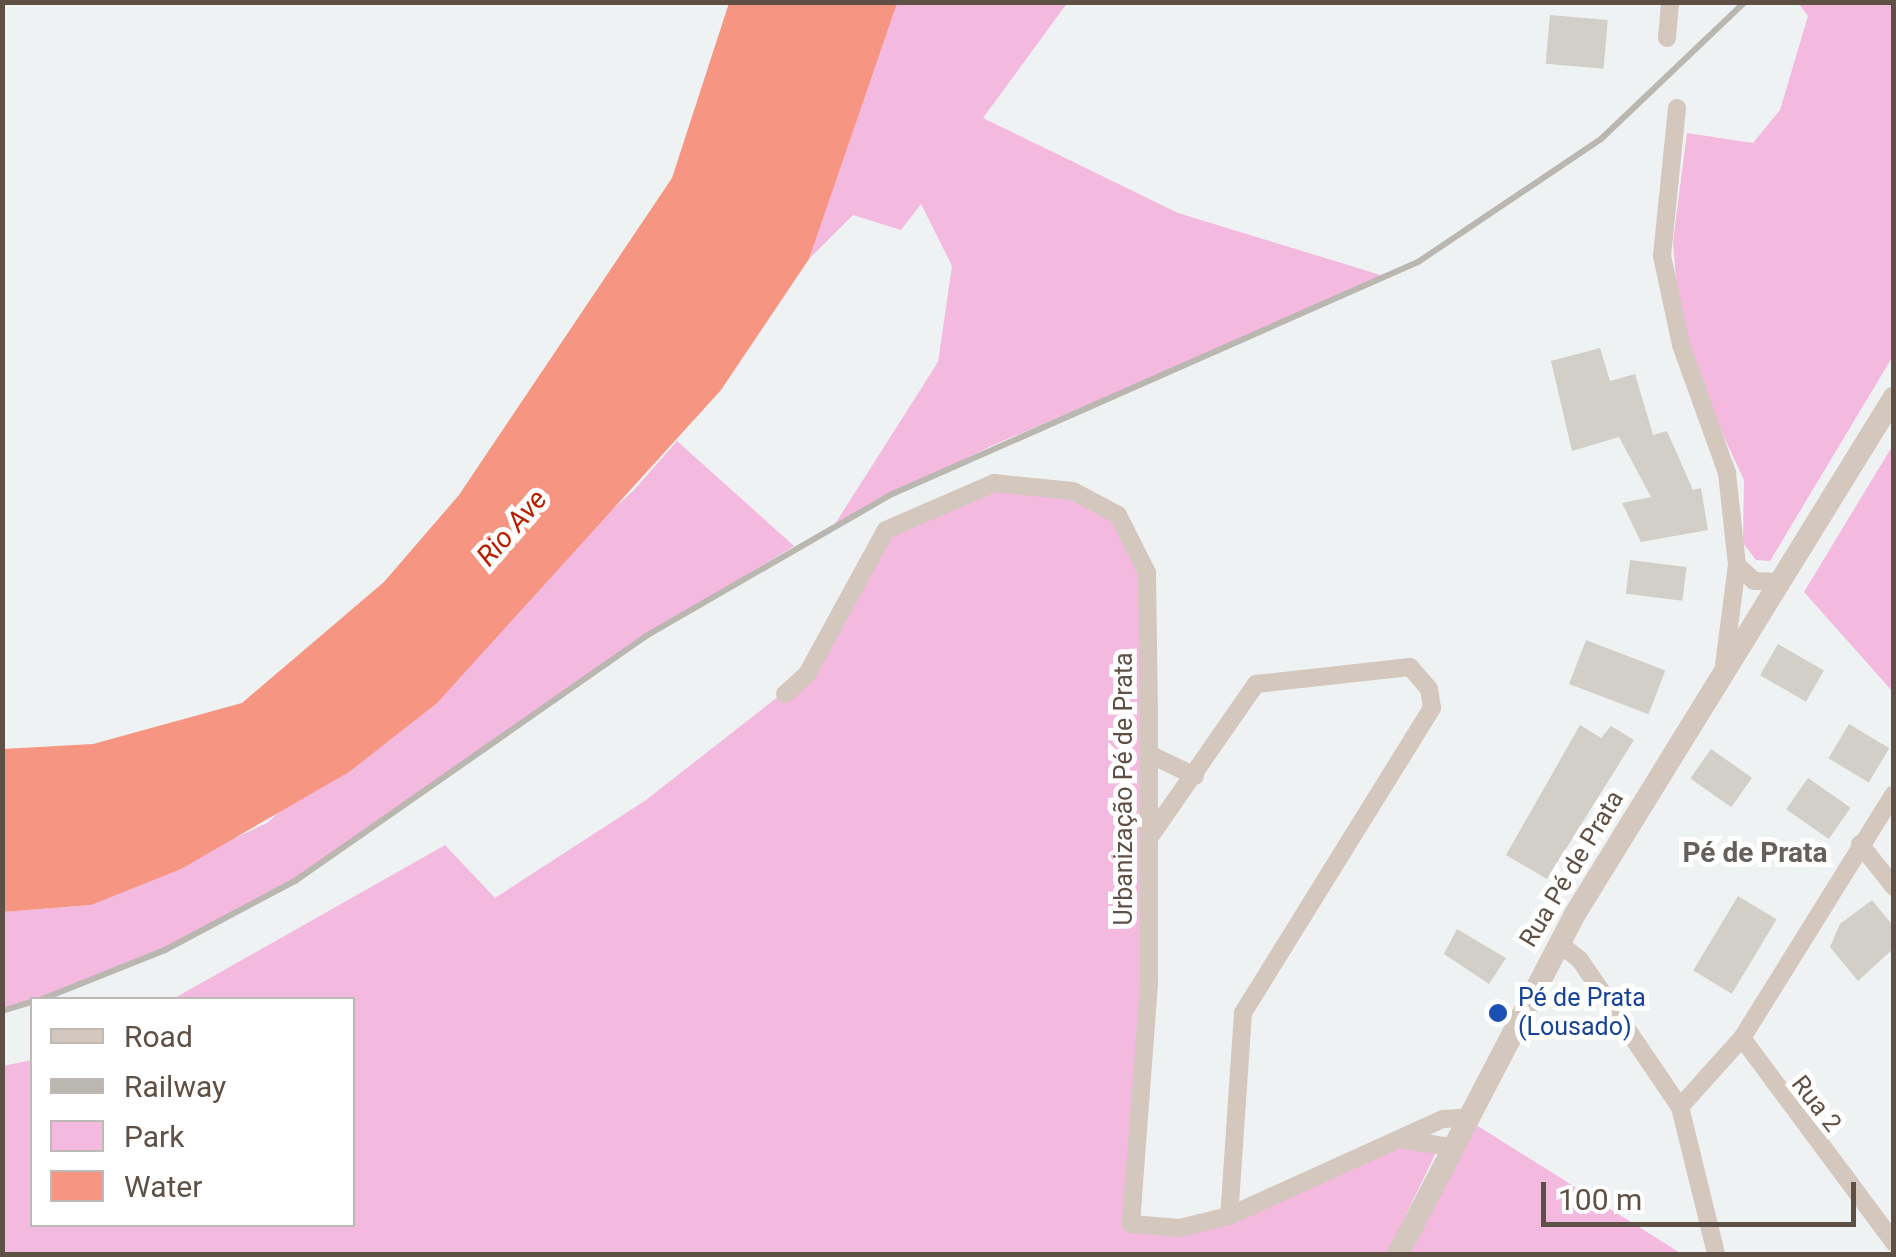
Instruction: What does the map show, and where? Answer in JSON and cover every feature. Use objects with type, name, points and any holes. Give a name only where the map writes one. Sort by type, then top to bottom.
[{"type":"street","points":[[1667,38],[1670,2]]},
{"type":"street","name":"Rua Pé de Prata","points":[[1677,108],[1662,256],[1680,345],[1726,473],[1737,564],[1722,678]]},
{"type":"street","name":"Rua Pé de Prata","points":[[1398,1254],[1558,943],[1894,397]]},
{"type":"street","name":"Urbanização Pé de Prata","points":[[784,694],[807,674],[886,530],[994,483],[1073,491],[1118,516],[1147,573],[1149,984],[1130,1224],[1180,1228],[1229,1216],[1399,1139],[1465,1118]]},
{"type":"street","points":[[1737,564],[1754,582],[1780,582]]},
{"type":"street","points":[[1149,838],[1256,684],[1410,667],[1429,688],[1432,708],[1244,1013],[1229,1216]]},
{"type":"street","points":[[1149,754],[1194,776]]},
{"type":"street","points":[[1680,1108],[1742,1038],[1894,794]]},
{"type":"street","points":[[1860,844],[1894,887]]},
{"type":"street","points":[[1558,943],[1580,960],[1680,1108],[1716,1254]]},
{"type":"street","name":"Rua 2","points":[[1742,1038],[1894,1244]]},
{"type":"street","points":[[1399,1139],[1451,1147]]},
{"type":"green space","points":[[1068,2],[983,118],[1178,213],[1387,277],[989,447],[835,524],[938,362],[952,266],[921,204],[901,230],[853,215],[809,259],[895,3]]},
{"type":"green space","points":[[1798,3],[1893,3],[1893,356],[1770,561],[1756,560],[1743,543],[1744,480],[1681,345],[1673,241],[1687,133],[1753,143],[1780,110],[1808,16]]},
{"type":"green space","points":[[677,441],[794,546],[646,636],[295,881],[127,968],[43,997],[30,997],[30,1002],[3,1011],[3,912],[91,905],[267,823],[634,490]]},
{"type":"green space","points":[[1893,445],[1893,692],[1804,592]]},
{"type":"green space","points":[[994,483],[1073,491],[1118,515],[1147,573],[1149,984],[1131,1224],[1180,1228],[1399,1139],[1441,1142],[1387,1254],[3,1254],[3,1066],[30,1060],[30,1227],[355,1227],[355,997],[177,997],[445,845],[495,898],[646,800],[807,674],[886,530]]},
{"type":"green space","points":[[1465,1118],[1682,1254],[1398,1254]]},
{"type":"water","name":"Rio Ave","points":[[729,3],[897,3],[809,259],[721,390],[437,703],[349,772],[181,869],[91,905],[3,912],[3,749],[93,744],[242,703],[384,582],[459,495],[672,178]]},
{"type":"building","points":[[1550,15],[1608,20],[1604,69],[1546,64]]},
{"type":"building","points":[[1600,348],[1610,381],[1635,374],[1653,435],[1667,431],[1693,490],[1701,488],[1708,530],[1641,542],[1622,503],[1651,497],[1619,437],[1572,451],[1551,361]]},
{"type":"building","points":[[1630,560],[1687,567],[1682,601],[1626,594]]},
{"type":"building","points":[[1586,640],[1665,670],[1649,714],[1569,684]]},
{"type":"building","points":[[1778,644],[1824,671],[1806,702],[1760,675]]},
{"type":"building","points":[[1849,724],[1889,748],[1869,782],[1828,758]]},
{"type":"building","points":[[1580,725],[1601,738],[1611,726],[1634,740],[1547,879],[1506,855]]},
{"type":"building","points":[[1711,749],[1752,778],[1731,807],[1690,778]]},
{"type":"building","points":[[1808,778],[1851,808],[1829,839],[1786,809]]},
{"type":"building","points":[[1738,896],[1777,919],[1732,994],[1693,971]]},
{"type":"building","points":[[1872,900],[1894,927],[1894,948],[1858,981],[1830,947],[1840,924]]},
{"type":"building","points":[[1457,929],[1506,958],[1489,984],[1444,954]]},
{"type":"railway","points":[[48,997],[165,950],[295,881],[646,636],[890,495],[1418,262],[1601,139],[1745,2]]},
{"type":"railway","points":[[2,1011],[30,1003]]},
{"type":"place","name":"Pé de Prata (Lousado)","points":[[1498,1013]]},
{"type":"district","name":"Pé de Prata","points":[[1755,853]]}]
